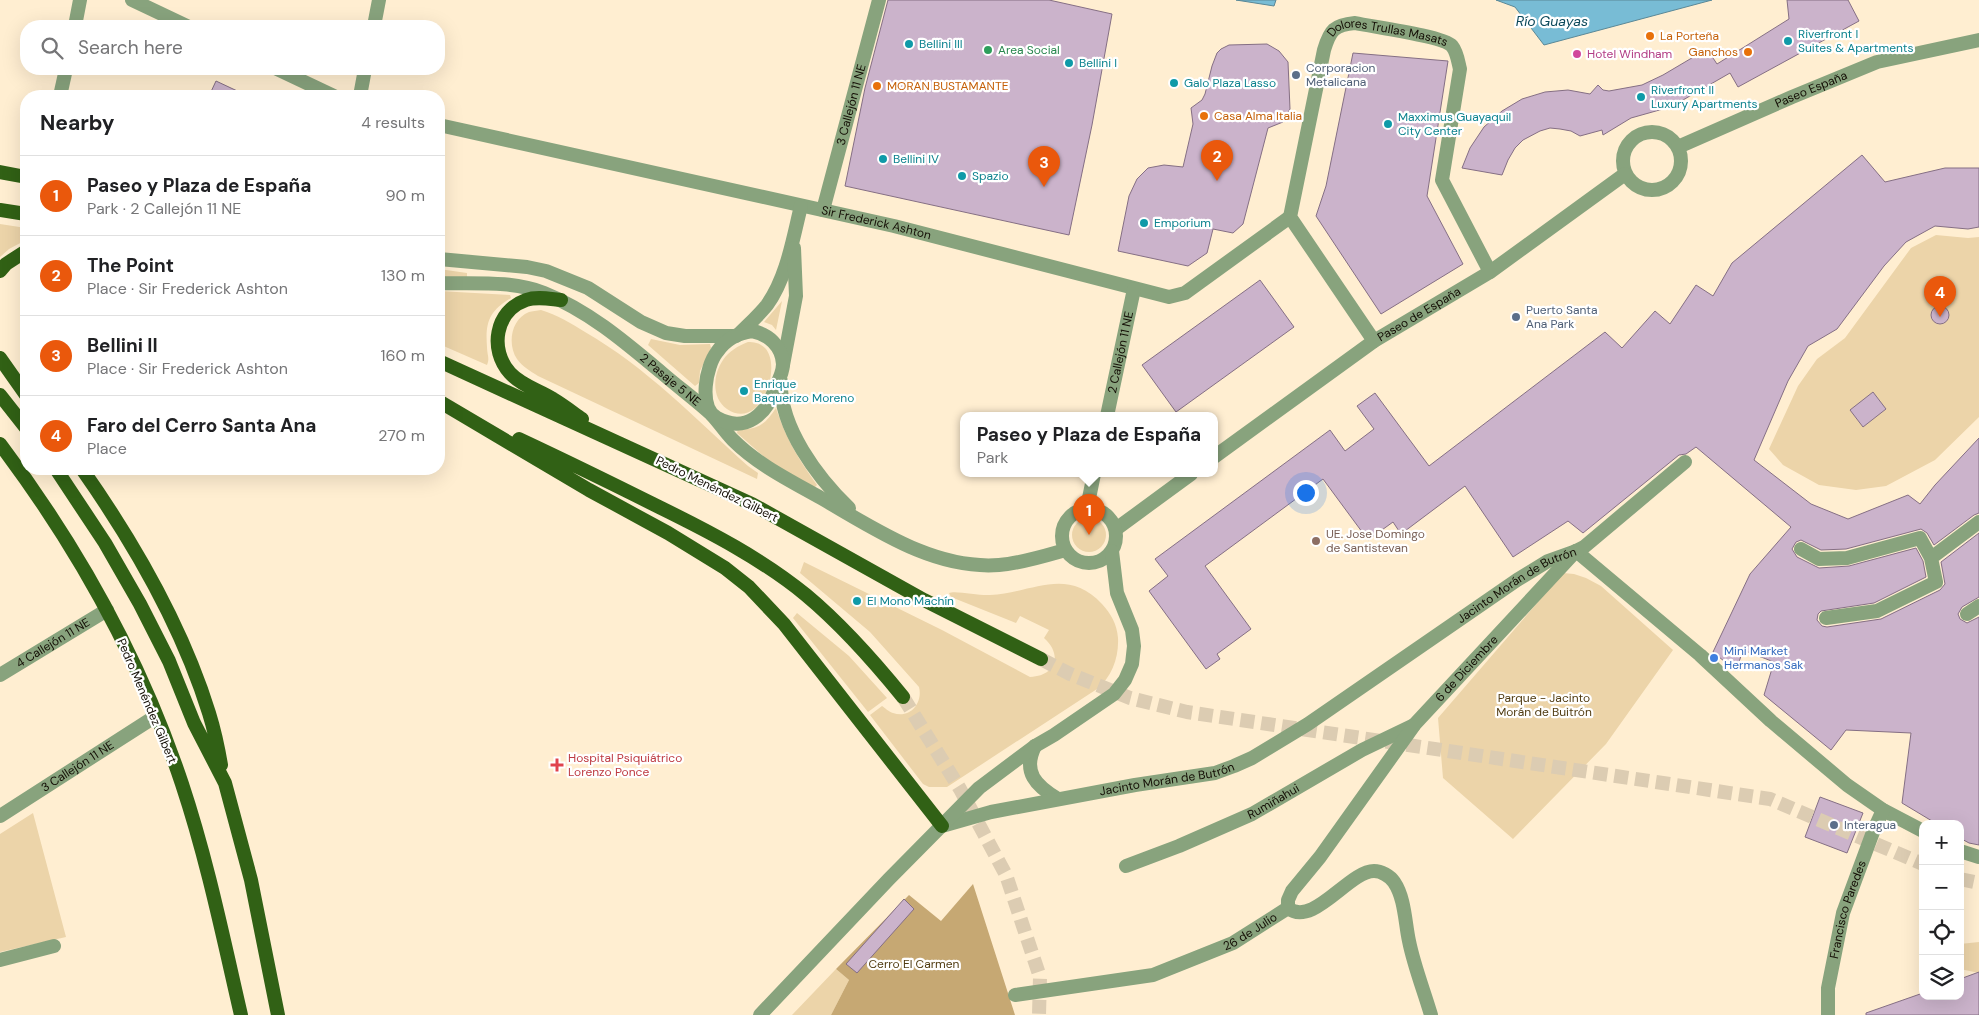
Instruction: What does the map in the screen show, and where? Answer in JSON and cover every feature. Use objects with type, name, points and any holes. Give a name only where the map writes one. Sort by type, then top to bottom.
[{"type":"main road","points":[[0,172],[20,176]]},
{"type":"main road","points":[[0,210],[20,213]]},
{"type":"main road","points":[[0,271],[20,254]]},
{"type":"main road","points":[[561,300],[535,298],[526,300],[508,311],[498,328],[502,363],[520,382],[553,398],[606,437]]},
{"type":"main road","points":[[0,358],[20,386]]},
{"type":"main road","name":"Pedro Menéndez Gilbert","points":[[445,363],[752,504],[924,600],[1041,659]]},
{"type":"main road","points":[[0,395],[20,420]]},
{"type":"main road","points":[[445,404],[595,475],[708,531],[743,552],[805,594],[839,624],[868,654],[903,697]]},
{"type":"main road","points":[[445,405],[589,490],[668,533],[725,568],[750,587],[784,624],[942,826]]},
{"type":"main road","name":"Pedro Menéndez Gilbert","points":[[0,444],[20,471]]},
{"type":"main road","name":"Pedro Menéndez Gilbert","points":[[23,475],[71,547],[106,610],[133,663],[156,716],[181,782],[202,850],[241,1015]]},
{"type":"main road","points":[[60,475],[106,543],[140,604],[169,660],[194,723],[225,783]]},
{"type":"main road","points":[[86,475],[123,531],[188,653],[210,714],[225,783],[251,880],[278,1015]]},
{"type":"street","points":[[76,20],[80,0]]},
{"type":"street","points":[[132,0],[174,20]]},
{"type":"street","points":[[375,20],[379,0]]},
{"type":"street","name":"3 Callejón 11 NE","points":[[823,210],[879,0]]},
{"type":"street","name":"Dolores Trullas Masats","points":[[1290,217],[1324,50],[1330,32],[1342,25],[1355,23],[1438,39],[1451,46],[1458,58],[1460,69],[1442,180],[1490,272]]},
{"type":"street","name":"Paseo España","points":[[1678,147],[1877,62],[1979,40]]},
{"type":"street","points":[[61,90],[65,75]]},
{"type":"street","points":[[290,75],[321,90]]},
{"type":"street","points":[[361,90],[364,75]]},
{"type":"street","name":"Sir Frederick Ashton","points":[[445,126],[823,210],[1007,254],[1169,297],[1185,293],[1290,217]]},
{"type":"street","points":[[1643,132],[1663,133],[1672,139],[1678,147],[1681,165],[1678,174],[1665,187],[1647,190],[1630,182],[1625,174],[1622,164],[1623,154],[1631,141],[1643,132]]},
{"type":"street","name":"Paseo de España","points":[[1218,454],[1374,341],[1490,272],[1625,174]]},
{"type":"street","points":[[793,239],[796,296],[782,369],[765,409],[752,420],[744,423],[727,423],[712,415],[707,406],[705,395],[711,362],[721,348],[766,306],[777,289],[801,206]]},
{"type":"street","points":[[1290,217],[1374,341]]},
{"type":"street","points":[[445,260],[527,267],[546,271],[588,288],[641,322],[666,333],[685,336],[738,334],[752,331],[761,333],[770,338],[779,350],[782,369]]},
{"type":"street","name":"2 Pasaje 5 NE","points":[[445,283],[526,288],[561,300],[594,319],[625,342],[712,415],[733,440],[756,459],[879,532],[934,556],[966,563],[998,565],[1025,561],[1065,550]]},
{"type":"street","name":"2 Callejón 11 NE","points":[[1107,412],[1134,289]]},
{"type":"street","name":"2 Pasaje 5 NE","points":[[782,369],[781,386],[785,407],[799,444],[835,494],[879,532]]},
{"type":"street","name":"6 de Diciembre","points":[[1288,908],[1288,900],[1292,891],[1325,849],[1415,724],[1576,551],[1584,547],[1685,462]]},
{"type":"street","points":[[1086,508],[1093,477]]},
{"type":"street","points":[[1116,529],[1187,477]]},
{"type":"street","points":[[1086,508],[1094,508],[1108,516],[1116,529],[1117,537],[1112,551],[1105,558],[1097,562],[1088,563],[1071,557],[1065,550],[1062,541],[1062,532],[1070,516],[1086,508]]},
{"type":"street","points":[[1931,558],[1979,522]]},
{"type":"street","points":[[1801,549],[1819,559],[1847,558],[1920,538],[1931,558],[1936,582],[1878,611],[1826,618]]},
{"type":"street","name":"Jacinto Morán de Butrón","points":[[760,1015],[882,886],[979,788],[1035,746],[1114,694],[1125,680],[1132,664],[1134,646],[1132,630],[1117,593],[1112,551]]},
{"type":"street","name":"Jacinto Morán de Butrón","points":[[942,826],[991,812],[1215,773],[1252,758],[1308,724],[1517,580],[1548,562],[1576,551],[1700,655],[1771,721],[1847,784],[1883,810],[1919,829]]},
{"type":"street","points":[[1967,614],[1979,606]]},
{"type":"street","name":"4 Callejón 11 NE","points":[[0,675],[106,610]]},
{"type":"street","name":"3 Callejón 11 NE","points":[[0,816],[156,716]]},
{"type":"street","name":"Rumiñahui","points":[[1126,866],[1180,846],[1252,814],[1362,750],[1415,724]]},
{"type":"street","points":[[1035,746],[1029,763],[1031,772],[1041,787],[1058,799]]},
{"type":"street","name":"Francisco Paredes","points":[[1828,1015],[1828,988],[1844,913],[1873,832],[1883,810]]},
{"type":"street","points":[[1964,851],[1979,857]]},
{"type":"street","name":"26 de Julio","points":[[1015,995],[1153,976],[1232,943],[1288,908],[1293,913],[1302,912],[1317,906],[1363,873],[1375,871],[1394,880],[1400,895],[1409,943],[1431,1015]]},
{"type":"street","points":[[0,960],[54,946]]},
{"type":"street","name":"Pedro Menéndez Gilbert","points":[[234,986],[236,1015]]},
{"type":"green space","points":[[0,224],[20,227],[20,243],[0,257]]},
{"type":"green space","points":[[1936,235],[1968,238],[1979,237],[1979,417],[1935,460],[1886,486],[1856,490],[1819,485],[1783,465],[1769,449],[1798,386],[1817,359],[1845,338],[1911,248]]},
{"type":"green space","points":[[445,270],[467,273],[467,278],[445,277]]},
{"type":"green space","points":[[445,291],[510,295],[511,298],[498,307],[488,323],[487,365],[445,347]]},
{"type":"green space","points":[[782,301],[776,330],[772,325],[764,322]]},
{"type":"green space","points":[[541,310],[574,325],[650,377],[758,473],[757,479],[538,376],[526,368],[519,362],[514,353],[512,332],[523,315]]},
{"type":"green space","points":[[651,339],[680,345],[710,344],[711,348],[700,371],[699,383],[695,386],[648,345]]},
{"type":"green space","points":[[748,342],[761,345],[770,357],[770,382],[758,405],[749,412],[739,414],[727,409],[722,404],[718,399],[715,386],[717,372],[725,357],[734,349]]},
{"type":"green space","points":[[776,408],[793,448],[817,485],[814,488],[769,461],[737,433],[738,429],[761,425]]},
{"type":"green space","points":[[1089,518],[1101,523],[1106,535],[1101,547],[1089,552],[1077,547],[1072,535],[1077,523]]},
{"type":"green space","points":[[804,562],[942,630],[1030,677],[1046,673],[1054,664],[1053,651],[1044,638],[1049,630],[1020,616],[1016,623],[951,597],[949,593],[990,595],[1049,584],[1075,586],[1089,593],[1102,604],[1113,620],[1118,638],[1114,666],[1107,679],[1097,689],[947,787],[929,787],[923,784],[870,715],[882,706],[893,713],[905,714],[914,708],[917,703],[920,693],[919,687],[870,632],[800,573]]},
{"type":"green space","name":"Parque - Jacinto Morán de Buitrón","points":[[1563,573],[1586,578],[1601,586],[1673,650],[1606,744],[1513,839],[1443,778],[1438,718]]},
{"type":"green space","points":[[797,613],[849,656],[887,698],[868,712],[793,618]]},
{"type":"green space","points":[[33,813],[66,937],[0,952],[0,834]]},
{"type":"green space","name":"Cerro El Carmen","points":[[973,884],[1015,1015],[831,1015],[849,980],[836,969],[909,895],[941,921]]},
{"type":"green space","points":[[1979,942],[1979,973],[1964,970],[1964,944]]},
{"type":"green space","points":[[836,969],[849,980],[831,1015],[792,1015]]},
{"type":"water","points":[[1236,0],[1276,0],[1274,6]]},
{"type":"water","name":"Río Guayas","points":[[1496,0],[1712,0],[1544,45],[1515,7]]},
{"type":"building","points":[[888,0],[1049,0],[1112,14],[1092,125],[1069,235],[845,186],[865,88]]},
{"type":"building","points":[[1787,0],[1848,0],[1859,21],[1738,87],[1730,73],[1676,104],[1631,118],[1603,135],[1602,130],[1580,136],[1571,131],[1560,129],[1550,128],[1540,131],[1523,140],[1515,148],[1502,175],[1462,168],[1470,148],[1484,127],[1502,111],[1522,99],[1545,92],[1568,90],[1590,94],[1598,85],[1603,90],[1609,91],[1642,85],[1707,49],[1717,64],[1789,19]]},
{"type":"building","points":[[1267,44],[1279,51],[1288,62],[1290,109],[1283,122],[1268,128],[1243,224],[1233,233],[1213,229],[1207,253],[1188,266],[1118,251],[1129,196],[1137,179],[1148,168],[1164,165],[1183,167],[1193,124],[1191,108],[1202,100],[1205,94],[1217,53],[1229,45]]},
{"type":"building","name":"Maxximus Guayaquil City Center","points":[[1353,53],[1448,61],[1427,196],[1463,264],[1381,314],[1316,216],[1326,186]]},
{"type":"building","points":[[216,81],[235,90],[212,90]]},
{"type":"building","points":[[1862,155],[1885,182],[1945,168],[1979,168],[1979,227],[1968,229],[1935,226],[1906,242],[1884,266],[1837,329],[1808,346],[1788,381],[1754,460],[1811,504],[1848,519],[1908,495],[1920,504],[1979,438],[1979,513],[1934,545],[1927,533],[1921,529],[1846,549],[1821,550],[1801,540],[1796,542],[1792,549],[1797,557],[1819,568],[1849,566],[1916,548],[1923,561],[1926,577],[1874,603],[1821,611],[1818,614],[1817,620],[1822,626],[1827,627],[1881,619],[1940,590],[1945,584],[1941,562],[1979,533],[1979,597],[1962,607],[1958,614],[1960,619],[1967,623],[1979,617],[1979,845],[1964,840],[1964,820],[1930,820],[1902,803],[1911,733],[1846,730],[1831,750],[1764,695],[1774,662],[1743,650],[1736,671],[1713,652],[1750,574],[1791,527],[1696,447],[1686,454],[1679,455],[1583,533],[1568,521],[1513,557],[1465,486],[1401,534],[1393,522],[1368,540],[1323,479],[1205,566],[1251,629],[1217,654],[1220,659],[1206,669],[1149,591],[1168,576],[1155,559],[1330,430],[1345,451],[1374,429],[1357,406],[1375,393],[1429,466],[1605,332],[1622,348],[1655,311],[1670,324],[1696,285],[1713,296],[1732,263]]},
{"type":"building","points":[[1260,280],[1294,327],[1176,412],[1142,365]]},
{"type":"building","points":[[1940,306],[1946,309],[1949,315],[1946,321],[1940,324],[1934,321],[1931,315],[1934,309]]},
{"type":"building","points":[[1873,392],[1886,409],[1863,427],[1850,410]]},
{"type":"building","name":"Interagua","points":[[1820,797],[1863,813],[1847,853],[1805,837]]},
{"type":"building","points":[[904,899],[914,909],[857,973],[846,964]]},
{"type":"building","points":[[1979,972],[1979,1015],[1866,1015],[1866,1013],[1919,994],[1919,1000],[1964,1000],[1964,978]]},
{"type":"tunnel","points":[[1041,659],[1070,674],[1130,698],[1187,712],[1770,799],[1919,862]]},
{"type":"tunnel","points":[[903,697],[960,789],[1006,875],[1040,977],[1039,1015]]},
{"type":"tunnel","points":[[1964,880],[1979,883]]},
{"type":"place","name":"La Porteña","points":[[1650,36]]},
{"type":"place","name":"Riverfront I Suites & Apartments","points":[[1788,41]]},
{"type":"place","name":"Bellini III","points":[[909,44]]},
{"type":"place","name":"Area Social","points":[[988,50]]},
{"type":"place","name":"Ganchos","points":[[1748,52]]},
{"type":"place","name":"Hotel Windham","points":[[1577,54]]},
{"type":"place","name":"Bellini I","points":[[1069,63]]},
{"type":"place","name":"Corporacion Metalicana","points":[[1296,75]]},
{"type":"place","name":"Galo Plaza Lasso","points":[[1174,83]]},
{"type":"place","name":"MORAN BUSTAMANTE","points":[[877,86]]},
{"type":"place","name":"Riverfront II Luxury Apartments","points":[[1641,97]]},
{"type":"place","name":"Casa Alma Italia","points":[[1204,116]]},
{"type":"place","name":"Maxximus Guayaquil City Center","points":[[1388,124]]},
{"type":"place","name":"Bellini IV","points":[[883,159]]},
{"type":"place","name":"Spazio","points":[[962,176]]},
{"type":"place","name":"The Point","points":[[1217,181]]},
{"type":"place","name":"Bellini II","points":[[1044,187]]},
{"type":"place","name":"Emporium","points":[[1144,223]]},
{"type":"place","name":"Puerto Santa Ana Park","points":[[1516,317]]},
{"type":"place","name":"Faro del Cerro Santa Ana","points":[[1940,317]]},
{"type":"place","name":"Enrique Baquerizo Moreno","points":[[744,391]]},
{"type":"place","name":"Paseo y Plaza de España","points":[[1089,535]]},
{"type":"place","name":"UE. Jose Domingo de Santistevan","points":[[1316,541]]},
{"type":"place","name":"El Mono Machín","points":[[857,601]]},
{"type":"place","name":"Mini Market Hermanos Sak","points":[[1714,658]]},
{"type":"place","name":"Hospital Psiquiátrico Lorenzo Ponce","points":[[557,765]]},
{"type":"place","name":"Interagua","points":[[1834,825]]}]
